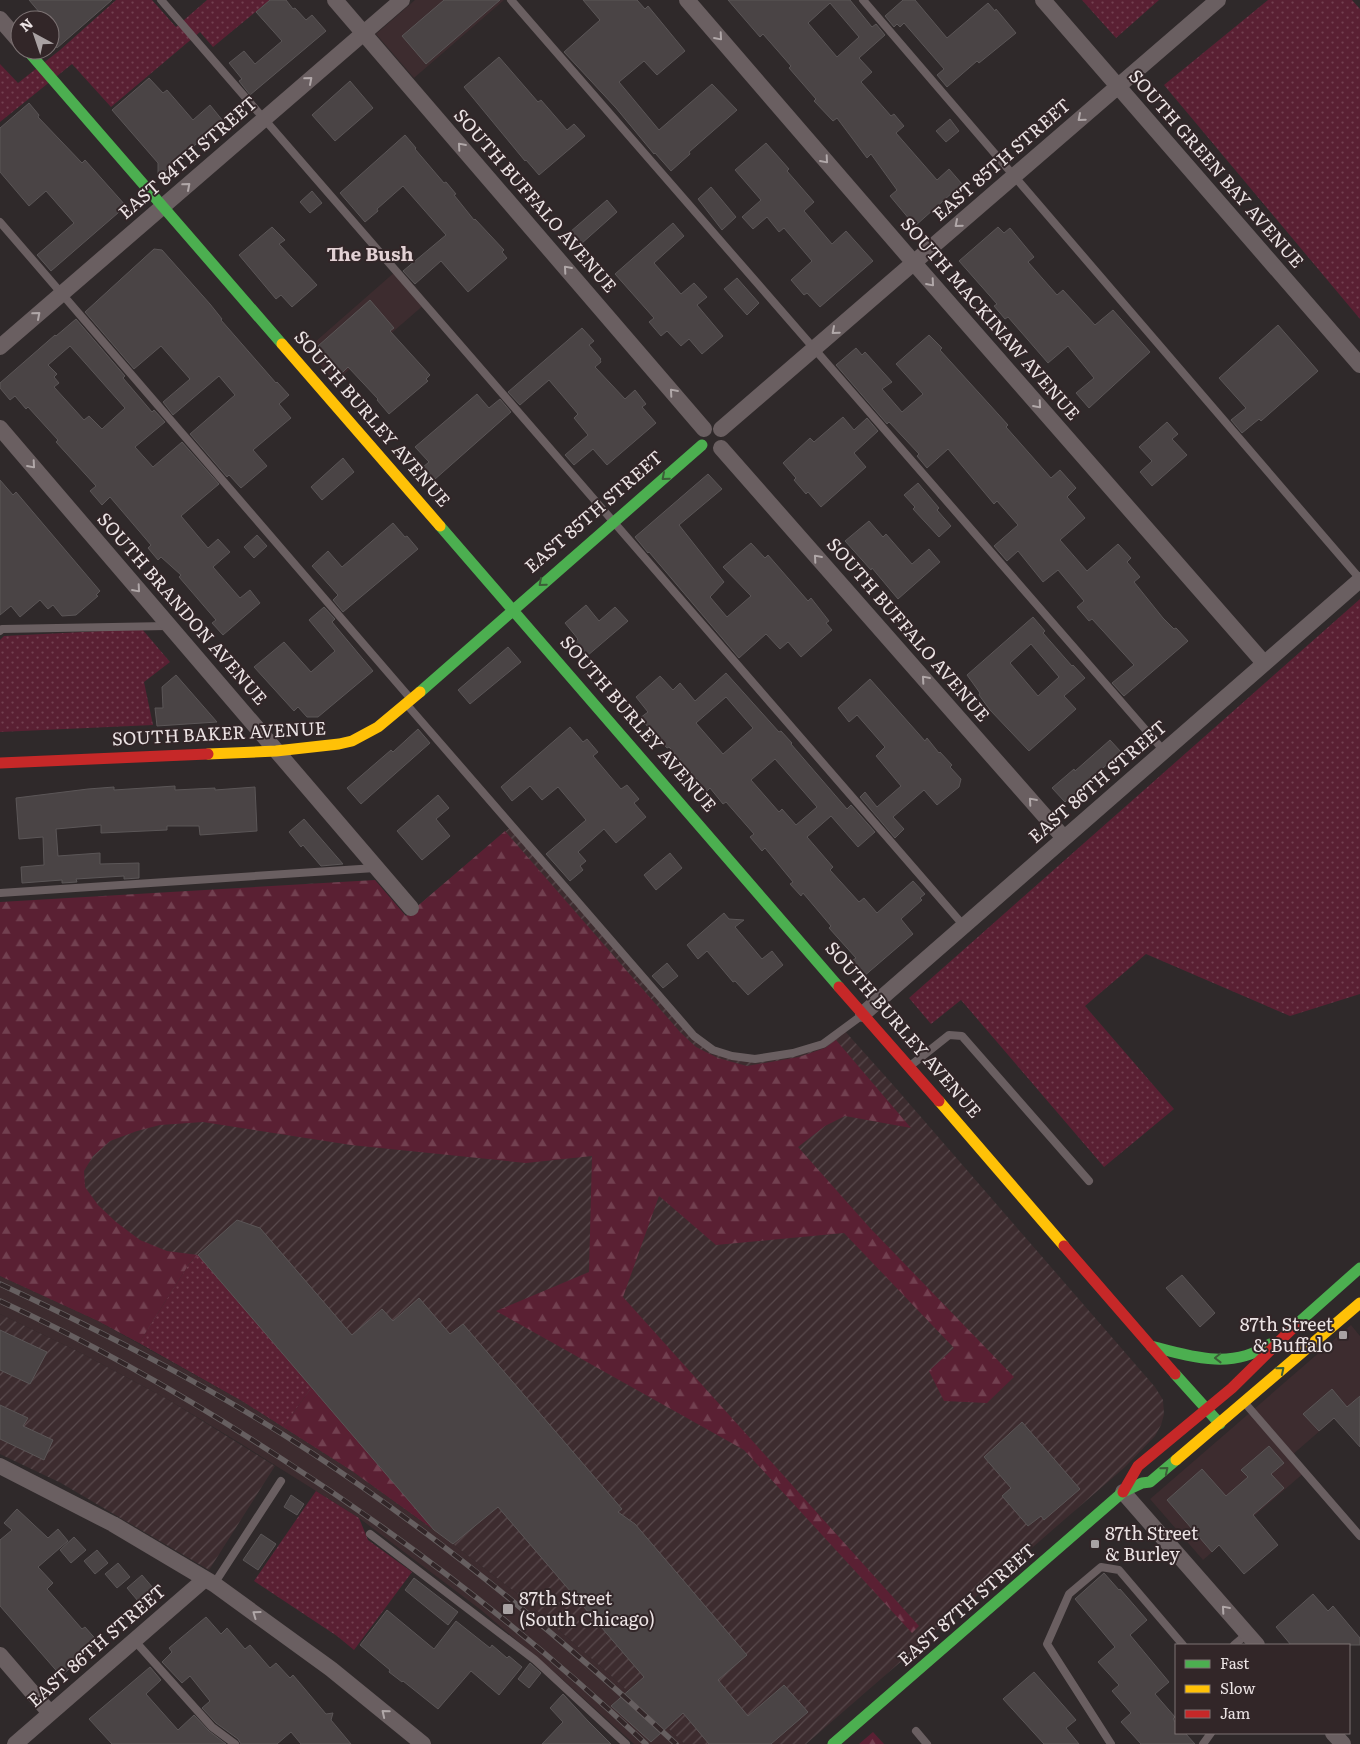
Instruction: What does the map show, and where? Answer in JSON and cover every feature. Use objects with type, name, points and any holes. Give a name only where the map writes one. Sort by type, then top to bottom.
[{"type":"street","name":"SOUTH BUFFALO AVENUE","points":[[335,0],[703,437]]},
{"type":"street","name":"EAST 84TH STREET","points":[[0,347],[402,0]]},
{"type":"street","name":"SOUTH MACKINAW AVENUE","points":[[687,0],[1264,663]]},
{"type":"street","name":"SOUTH GREEN BAY AVENUE","points":[[1043,0],[1360,365]]},
{"type":"street","name":"EAST 85TH STREET","points":[[721,429],[1218,0]]},
{"type":"street","points":[[0,19],[10,30]]},
{"type":"street","name":"SOUTH BURLEY AVENUE","points":[[36,60],[908,1067],[1220,1424]]},
{"type":"street","points":[[714,426],[721,429],[726,438],[721,448],[713,451],[705,448],[703,437],[714,426]]},
{"type":"street","name":"SOUTH BRANDON AVENUE","points":[[0,428],[411,908]]},
{"type":"street","name":"EAST 85TH STREET","points":[[512,610],[614,522],[703,437]]},
{"type":"street","name":"SOUTH BUFFALO AVENUE","points":[[721,448],[1064,838]]},
{"type":"street","name":"EAST 86TH STREET","points":[[863,1014],[1360,580]]},
{"type":"street","name":"SOUTH BAKER AVENUE","points":[[0,763],[276,751],[352,741],[378,727],[512,610]]},
{"type":"street","name":"EAST 87TH STREET","points":[[833,1744],[1123,1492],[1142,1483],[1150,1482],[1220,1424],[1354,1293],[1360,1268]]},
{"type":"street","name":"EAST 87TH STREET","points":[[1123,1492],[1138,1466],[1232,1388],[1258,1364],[1280,1339],[1354,1293]]},
{"type":"street","points":[[1151,1346],[1191,1356],[1212,1359],[1234,1358],[1250,1355],[1280,1339]]},
{"type":"street","points":[[0,1466],[113,1524],[209,1581],[331,1669],[423,1744]]},
{"type":"street","points":[[1123,1492],[1252,1640]]},
{"type":"street","name":"EAST 86TH STREET","points":[[15,1744],[134,1640],[209,1581]]},
{"type":"street","points":[[0,1655],[50,1713]]},
{"type":"street","points":[[1334,1734],[1343,1744]]},
{"type":"lane","points":[[161,0],[964,926]]},
{"type":"lane","points":[[512,0],[1164,751]]},
{"type":"lane","points":[[863,0],[1360,580]]},
{"type":"lane","points":[[0,222],[694,1036],[712,1050],[732,1056],[755,1059],[793,1053],[823,1044],[863,1014]]},
{"type":"lane","points":[[1,628],[170,626]]},
{"type":"lane","points":[[0,893],[377,868]]},
{"type":"lane","points":[[908,1067],[949,1035],[962,1036],[1089,1180]]},
{"type":"lane","points":[[1232,1388],[1360,1536]]},
{"type":"lane","points":[[209,1581],[281,1481]]},
{"type":"lane","points":[[370,1534],[535,1660],[626,1744]]},
{"type":"lane","points":[[1111,1744],[1048,1644],[1069,1594],[1101,1567],[1119,1570],[1182,1644]]},
{"type":"lane","points":[[134,1640],[212,1727],[235,1744]]},
{"type":"lane","points":[[1238,1644],[1252,1640]]},
{"type":"lane","points":[[916,1732],[927,1744]]},
{"type":"lane","points":[[1203,1744],[1211,1734]]},
{"type":"shaded area","points":[[415,0],[504,0],[414,78],[376,34]]},
{"type":"shaded area","points":[[396,271],[425,304],[335,382],[307,349]]},
{"type":"shaded area","points":[[512,826],[694,1036],[713,1050],[755,1059],[823,1044],[843,1029],[1155,1387],[1163,1400],[1164,1414],[1155,1436],[1125,1467],[806,1744],[685,1744],[519,1595],[453,1544],[352,1471],[242,1401],[139,1343],[98,1321],[0,1276],[0,939],[406,916]]},
{"type":"shaded area","points":[[0,1276],[98,1321],[242,1401],[352,1471],[453,1544],[519,1595],[685,1744],[634,1744],[561,1678],[481,1610],[359,1518],[167,1399],[77,1351],[0,1314]]},
{"type":"shaded area","points":[[0,1314],[77,1351],[167,1399],[275,1466],[209,1570],[61,1483],[0,1454]]},
{"type":"shaded area","points":[[1351,1325],[1360,1336],[1360,1396],[1291,1456],[1305,1472],[1203,1560],[1150,1499]]},
{"type":"green space","points":[[116,0],[152,0],[176,27],[207,0],[270,0],[213,47],[200,32],[111,107],[72,64],[0,122],[0,64],[18,83],[47,60],[60,60],[60,50]]},
{"type":"green space","points":[[1082,0],[1159,0],[1116,38]]},
{"type":"green space","points":[[1268,0],[1352,0],[1360,9],[1360,319],[1164,85]]},
{"type":"green space","points":[[1360,599],[1360,994],[1290,1016],[1146,954],[1085,1006],[1174,1109],[1104,1167],[961,1000],[931,1024],[909,998]]},
{"type":"green space","points":[[142,629],[170,662],[144,682],[153,725],[0,732],[0,640],[4,636]]},
{"type":"green space","points":[[505,831],[680,1032],[696,1047],[718,1058],[747,1066],[799,1057],[825,1048],[836,1040],[911,1128],[845,1116],[825,1126],[798,1147],[870,1228],[1014,1377],[987,1403],[944,1401],[929,1371],[954,1348],[844,1233],[716,1245],[659,1196],[623,1297],[919,1626],[912,1633],[744,1450],[496,1311],[589,1272],[592,1156],[526,1163],[351,1145],[203,1122],[160,1125],[110,1141],[93,1156],[84,1171],[85,1187],[98,1205],[116,1222],[140,1240],[167,1251],[198,1255],[189,1264],[139,1343],[98,1321],[0,1276],[0,902],[375,880],[406,916]]},
{"type":"green space","points":[[198,1255],[312,1387],[283,1427],[242,1401],[139,1343],[189,1264]]},
{"type":"green space","points":[[312,1387],[434,1530],[352,1471],[283,1427]]},
{"type":"green space","points":[[316,1491],[359,1518],[368,1540],[412,1572],[354,1650],[337,1636],[254,1581]]},
{"type":"green space","points":[[873,1732],[884,1744],[859,1744]]},
{"type":"building","points":[[29,0],[112,0],[60,45],[60,10],[38,10]]},
{"type":"building","points":[[270,0],[286,0],[306,20],[312,15],[326,31],[250,95],[239,81],[242,79],[229,63],[244,51],[255,64],[282,41],[256,12]]},
{"type":"building","points":[[444,0],[500,0],[426,64],[402,36]]},
{"type":"building","points":[[583,0],[637,0],[645,9],[648,6],[685,51],[657,75],[644,61],[619,82],[659,130],[712,84],[737,110],[689,152],[690,154],[671,171],[564,52],[600,20]]},
{"type":"building","points":[[728,0],[850,0],[872,27],[876,24],[885,35],[859,58],[872,72],[861,82],[891,116],[894,114],[904,126],[896,133],[937,180],[949,169],[962,184],[915,226],[890,196],[897,190],[871,154],[867,158],[837,118],[833,121],[814,101],[816,99],[789,68],[791,66],[763,34],[760,37]],"holes":[[[830,3],[859,37],[837,57],[808,23]]]},
{"type":"building","points":[[903,0],[915,0],[947,38],[988,3],[995,11],[996,9],[1016,33],[979,63],[977,61],[947,87],[937,75],[944,69],[904,23],[900,27],[897,24],[894,27],[885,16]]},
{"type":"building","points":[[499,57],[538,102],[541,100],[567,130],[574,124],[585,136],[539,175],[525,161],[464,87]]},
{"type":"building","points":[[149,78],[163,93],[167,90],[193,120],[210,105],[223,121],[158,177],[158,163],[112,110]]},
{"type":"building","points":[[350,81],[373,108],[335,141],[312,115]]},
{"type":"building","points":[[29,103],[39,115],[38,117],[82,163],[85,160],[126,206],[51,271],[37,255],[74,223],[46,191],[29,206],[0,172],[0,128]]},
{"type":"building","points":[[950,119],[959,131],[946,142],[936,131]]},
{"type":"building","points":[[405,135],[444,183],[446,182],[456,194],[454,195],[474,220],[504,250],[502,252],[507,258],[468,292],[441,261],[415,284],[403,271],[446,235],[403,186],[365,222],[340,193]]},
{"type":"building","points":[[766,143],[814,202],[804,211],[832,244],[846,231],[873,261],[820,307],[807,293],[804,295],[791,280],[812,261],[784,228],[779,232],[767,217],[753,229],[742,217],[761,200],[735,170]]},
{"type":"building","points":[[711,187],[736,217],[722,230],[698,199]]},
{"type":"building","points":[[312,191],[322,203],[310,213],[300,202]]},
{"type":"building","points":[[607,200],[617,212],[581,244],[570,232]]},
{"type":"building","points":[[673,223],[684,236],[654,263],[681,294],[694,283],[707,297],[697,305],[723,336],[702,354],[689,339],[681,346],[667,331],[661,336],[649,322],[654,318],[615,274]]},
{"type":"building","points":[[272,227],[285,240],[279,244],[317,285],[292,307],[281,295],[276,299],[239,255]]},
{"type":"building","points":[[998,227],[1004,233],[1010,228],[1034,257],[1028,262],[1057,295],[1063,290],[1095,325],[1113,310],[1150,352],[1089,408],[1076,393],[1094,378],[1068,346],[1048,363],[1008,317],[1005,319],[994,306],[997,304],[959,261]]},
{"type":"building","points":[[154,249],[162,250],[276,383],[289,395],[279,404],[291,418],[253,450],[267,466],[241,488],[229,475],[227,477],[190,434],[235,395],[219,376],[173,415],[163,402],[190,379],[161,346],[134,369],[85,312]]},
{"type":"building","points":[[737,278],[759,303],[747,315],[724,289]]},
{"type":"building","points":[[370,300],[394,328],[390,331],[430,375],[426,379],[428,381],[389,414],[378,399],[348,367],[341,374],[318,346]]},
{"type":"building","points":[[76,319],[125,376],[123,378],[152,412],[154,410],[165,422],[135,447],[153,467],[182,442],[219,484],[181,516],[208,548],[218,539],[230,552],[213,567],[240,598],[250,590],[260,603],[223,635],[212,623],[216,620],[179,577],[181,575],[161,557],[158,560],[148,548],[151,545],[110,497],[102,505],[90,491],[96,486],[56,442],[58,440],[28,407],[26,409],[15,396],[10,400],[0,388],[0,383]],"holes":[[[70,346],[125,408],[102,429],[89,416],[84,420],[54,387],[59,383],[54,377],[57,374],[48,365]]]},
{"type":"building","points":[[1278,325],[1318,371],[1261,421],[1259,419],[1242,433],[1231,420],[1246,408],[1219,378]]},
{"type":"building","points":[[582,328],[594,341],[589,345],[601,359],[601,362],[595,367],[625,399],[635,390],[646,404],[642,407],[656,423],[607,465],[593,449],[574,465],[565,455],[588,435],[574,418],[578,414],[549,380],[520,405],[508,392]]},
{"type":"building","points":[[929,335],[942,348],[940,350],[1008,425],[1006,427],[1051,478],[1060,470],[1076,488],[1067,497],[1085,518],[1060,540],[1087,571],[1118,544],[1131,558],[1127,562],[1140,577],[1134,582],[1163,618],[1188,641],[1124,696],[1112,683],[1134,665],[1092,619],[1089,621],[1077,607],[1084,601],[1058,570],[1043,582],[1018,551],[1007,561],[994,546],[1018,525],[997,501],[994,504],[948,449],[927,468],[917,456],[919,454],[889,422],[887,424],[836,365],[856,348],[862,355],[865,352],[892,382],[882,389],[902,412],[923,394],[896,364]]},
{"type":"building","points":[[477,394],[489,408],[500,399],[511,412],[434,480],[423,467],[429,462],[415,447]]},
{"type":"building","points":[[843,417],[854,430],[867,418],[878,431],[854,453],[866,467],[821,507],[808,492],[806,494],[794,480],[796,478],[783,463],[810,438],[814,442]]},
{"type":"building","points":[[1167,422],[1178,434],[1172,439],[1187,455],[1152,486],[1140,472],[1152,461],[1139,447]]},
{"type":"building","points":[[343,458],[354,472],[322,500],[311,487]]},
{"type":"building","points":[[708,474],[722,489],[679,525],[724,582],[710,597],[727,617],[751,596],[723,567],[751,543],[765,558],[768,555],[808,601],[811,598],[829,621],[826,623],[832,630],[801,657],[788,642],[780,649],[766,634],[739,658],[635,537]]},
{"type":"building","points":[[0,480],[13,495],[16,492],[100,591],[96,595],[98,596],[76,615],[62,616],[53,605],[48,609],[40,600],[20,617],[11,606],[0,615]]},
{"type":"building","points":[[918,483],[951,526],[939,537],[913,509],[915,507],[904,495]]},
{"type":"building","points":[[869,521],[883,537],[886,534],[912,564],[929,549],[940,562],[898,599],[872,568],[871,570],[845,541]]},
{"type":"building","points":[[393,523],[418,549],[343,612],[333,600],[338,595],[312,566],[328,551],[342,567]]},
{"type":"building","points":[[257,535],[267,546],[254,558],[244,547]]},
{"type":"building","points":[[586,605],[599,621],[615,607],[628,621],[587,656],[575,642],[578,639],[565,623]]},
{"type":"building","points":[[324,607],[335,619],[332,622],[373,671],[318,717],[307,717],[298,707],[294,711],[254,667],[284,642],[311,672],[335,651],[309,620]]},
{"type":"building","points":[[1033,617],[1045,631],[1043,633],[1085,678],[1064,696],[1076,709],[1029,751],[990,710],[967,675]],"holes":[[[1031,644],[1059,677],[1038,696],[1010,663]]]},
{"type":"building","points":[[508,647],[521,662],[470,704],[458,690]]},
{"type":"building","points":[[726,673],[779,732],[781,731],[792,743],[847,809],[851,805],[875,832],[858,847],[831,816],[807,837],[833,867],[830,870],[859,902],[864,898],[877,913],[913,881],[925,894],[920,898],[922,900],[901,919],[913,934],[863,977],[850,962],[856,958],[829,928],[831,926],[803,893],[801,896],[790,884],[793,882],[765,848],[762,851],[750,837],[754,834],[726,802],[723,804],[710,788],[707,791],[669,747],[667,748],[640,718],[648,712],[636,697],[660,676],[673,690],[680,683],[695,701]],"holes":[[[726,697],[753,728],[723,754],[696,723]],[[775,759],[817,807],[796,825],[782,809],[779,812],[751,780]]]},
{"type":"building","points":[[176,675],[217,722],[157,726],[155,708],[163,708],[162,687]]},
{"type":"building","points":[[870,679],[925,741],[927,738],[952,765],[950,767],[961,779],[959,787],[937,805],[924,790],[893,817],[904,829],[895,838],[860,797],[865,792],[877,807],[901,786],[876,756],[885,747],[857,715],[849,722],[838,708]]},
{"type":"building","points":[[570,727],[583,742],[587,739],[598,752],[593,756],[621,789],[627,785],[639,799],[634,803],[646,817],[616,843],[604,829],[578,852],[586,861],[580,866],[583,870],[570,881],[546,854],[586,820],[558,787],[542,800],[530,786],[512,801],[501,787]]},
{"type":"building","points":[[418,729],[430,743],[361,804],[347,788],[391,750],[393,752]]},
{"type":"building","points":[[1110,740],[1121,752],[1065,802],[1052,788],[1074,769],[1075,771]]},
{"type":"building","points":[[175,786],[175,790],[255,787],[257,831],[200,835],[199,826],[167,826],[167,830],[101,833],[101,825],[56,829],[58,856],[100,853],[100,864],[139,863],[139,878],[124,879],[124,876],[76,879],[77,882],[62,883],[62,880],[22,883],[21,867],[44,865],[43,837],[19,839],[16,798],[114,787],[114,790]]},
{"type":"building","points":[[438,795],[449,808],[436,819],[450,836],[422,860],[397,831]]},
{"type":"building","points":[[304,819],[343,864],[321,866],[303,845],[301,847],[289,832]]},
{"type":"building","points":[[670,853],[682,868],[656,890],[644,875]]},
{"type":"building","points":[[724,913],[729,919],[744,920],[735,927],[762,959],[772,951],[783,965],[748,995],[735,981],[733,982],[707,951],[698,959],[687,945]]},
{"type":"building","points":[[667,963],[678,976],[663,988],[652,976]]},
{"type":"building","points":[[237,1220],[260,1228],[352,1335],[382,1309],[393,1321],[419,1298],[450,1334],[463,1324],[622,1509],[618,1512],[635,1524],[747,1655],[718,1680],[748,1716],[784,1685],[808,1712],[771,1744],[709,1744],[683,1713],[651,1742],[611,1706],[644,1677],[498,1507],[453,1544],[434,1530],[198,1255]]},
{"type":"building","points":[[1182,1275],[1215,1313],[1200,1327],[1166,1288]]},
{"type":"building","points":[[0,1330],[47,1352],[30,1384],[0,1370]]},
{"type":"building","points":[[1332,1389],[1347,1407],[1360,1396],[1360,1447],[1334,1418],[1319,1431],[1303,1414]]},
{"type":"building","points":[[0,1405],[28,1418],[23,1426],[53,1440],[44,1460],[0,1439]]},
{"type":"building","points":[[1022,1422],[1080,1489],[1044,1520],[1041,1516],[1028,1526],[1002,1496],[1011,1488],[984,1457]]},
{"type":"building","points":[[1269,1446],[1284,1463],[1271,1474],[1284,1488],[1253,1515],[1278,1545],[1244,1574],[1219,1545],[1212,1552],[1167,1500],[1202,1469],[1226,1496],[1248,1477],[1241,1470]]},
{"type":"building","points":[[291,1495],[304,1504],[297,1515],[284,1507]]},
{"type":"building","points":[[17,1509],[48,1538],[58,1529],[68,1541],[38,1567],[53,1583],[47,1589],[82,1629],[85,1627],[99,1643],[61,1676],[0,1606],[0,1540],[12,1530],[4,1523]]},
{"type":"building","points":[[261,1534],[276,1544],[258,1570],[243,1560]]},
{"type":"building","points":[[74,1537],[86,1550],[71,1563],[60,1550]]},
{"type":"building","points":[[97,1550],[108,1563],[95,1574],[84,1561]]},
{"type":"building","points":[[118,1563],[130,1577],[117,1588],[105,1574]]},
{"type":"building","points":[[1104,1573],[1147,1620],[1130,1635],[1169,1682],[1155,1694],[1175,1717],[1173,1719],[1175,1722],[1175,1734],[1186,1734],[1195,1744],[1141,1744],[1121,1722],[1131,1713],[1112,1691],[1119,1685],[1098,1662],[1115,1647],[1075,1599]]},
{"type":"building","points":[[142,1575],[153,1588],[138,1601],[127,1588]]},
{"type":"building","points":[[414,1578],[458,1612],[448,1625],[405,1590]]},
{"type":"building","points":[[1313,1594],[1328,1611],[1333,1606],[1360,1638],[1360,1645],[1290,1644],[1276,1627]]},
{"type":"building","points":[[387,1610],[434,1649],[456,1621],[490,1648],[492,1645],[507,1658],[509,1656],[522,1667],[499,1695],[471,1671],[438,1709],[389,1672],[390,1670],[360,1645]]},
{"type":"building","points":[[206,1617],[221,1634],[227,1628],[245,1649],[250,1645],[270,1668],[276,1663],[290,1678],[293,1675],[326,1714],[333,1713],[331,1720],[351,1744],[301,1744],[291,1732],[277,1744],[241,1744],[238,1739],[216,1723],[202,1708],[210,1701],[190,1676],[182,1683],[162,1662],[172,1652],[169,1648]]},
{"type":"building","points":[[530,1663],[541,1673],[529,1688],[518,1679]]},
{"type":"building","points":[[150,1667],[161,1680],[146,1694],[178,1730],[194,1715],[209,1731],[226,1744],[112,1744],[89,1719]]},
{"type":"building","points":[[1034,1672],[1076,1720],[1066,1728],[1079,1744],[1044,1744],[1003,1699]]},
{"type":"building","points":[[563,1694],[611,1744],[542,1744],[563,1722],[550,1708]]},
{"type":"railway","points":[[0,1284],[120,1342],[198,1384],[275,1429],[361,1486],[500,1591],[589,1665],[676,1744]]},
{"type":"railway","points":[[0,1301],[73,1336],[179,1395],[248,1437],[330,1491],[425,1558],[516,1629],[646,1744]]},
{"type":"traffic: fast","points":[[36,60],[282,344]]},
{"type":"traffic: fast","points":[[420,692],[702,445]]},
{"type":"traffic: fast","points":[[440,526],[839,987]]},
{"type":"traffic: fast","points":[[1297,1324],[1360,1268]]},
{"type":"traffic: fast","points":[[1151,1346],[1197,1357],[1226,1359],[1256,1352],[1270,1344]]},
{"type":"traffic: fast","points":[[1175,1374],[1220,1424]]},
{"type":"traffic: fast","points":[[833,1744],[1123,1492],[1142,1483],[1150,1482],[1176,1460]]},
{"type":"traffic: slow","points":[[282,344],[440,526]]},
{"type":"traffic: slow","points":[[208,754],[276,751],[352,741],[378,727],[420,692]]},
{"type":"traffic: slow","points":[[939,1101],[1064,1246]]},
{"type":"traffic: slow","points":[[1176,1460],[1360,1303]]},
{"type":"traffic: jam","points":[[0,763],[208,754]]},
{"type":"traffic: jam","points":[[839,987],[939,1101]]},
{"type":"traffic: jam","points":[[1064,1246],[1175,1374]]},
{"type":"traffic: jam","points":[[1123,1492],[1138,1466],[1232,1388],[1297,1324]]},
{"type":"place","name":"87th Street & Buffalo","points":[[1343,1335]]},
{"type":"place","name":"87th Street & Burley","points":[[1095,1544]]},
{"type":"place","name":"87th Street (South Chicago)","points":[[508,1609]]},
{"type":"district","name":"The Bush","points":[[370,254]]}]
